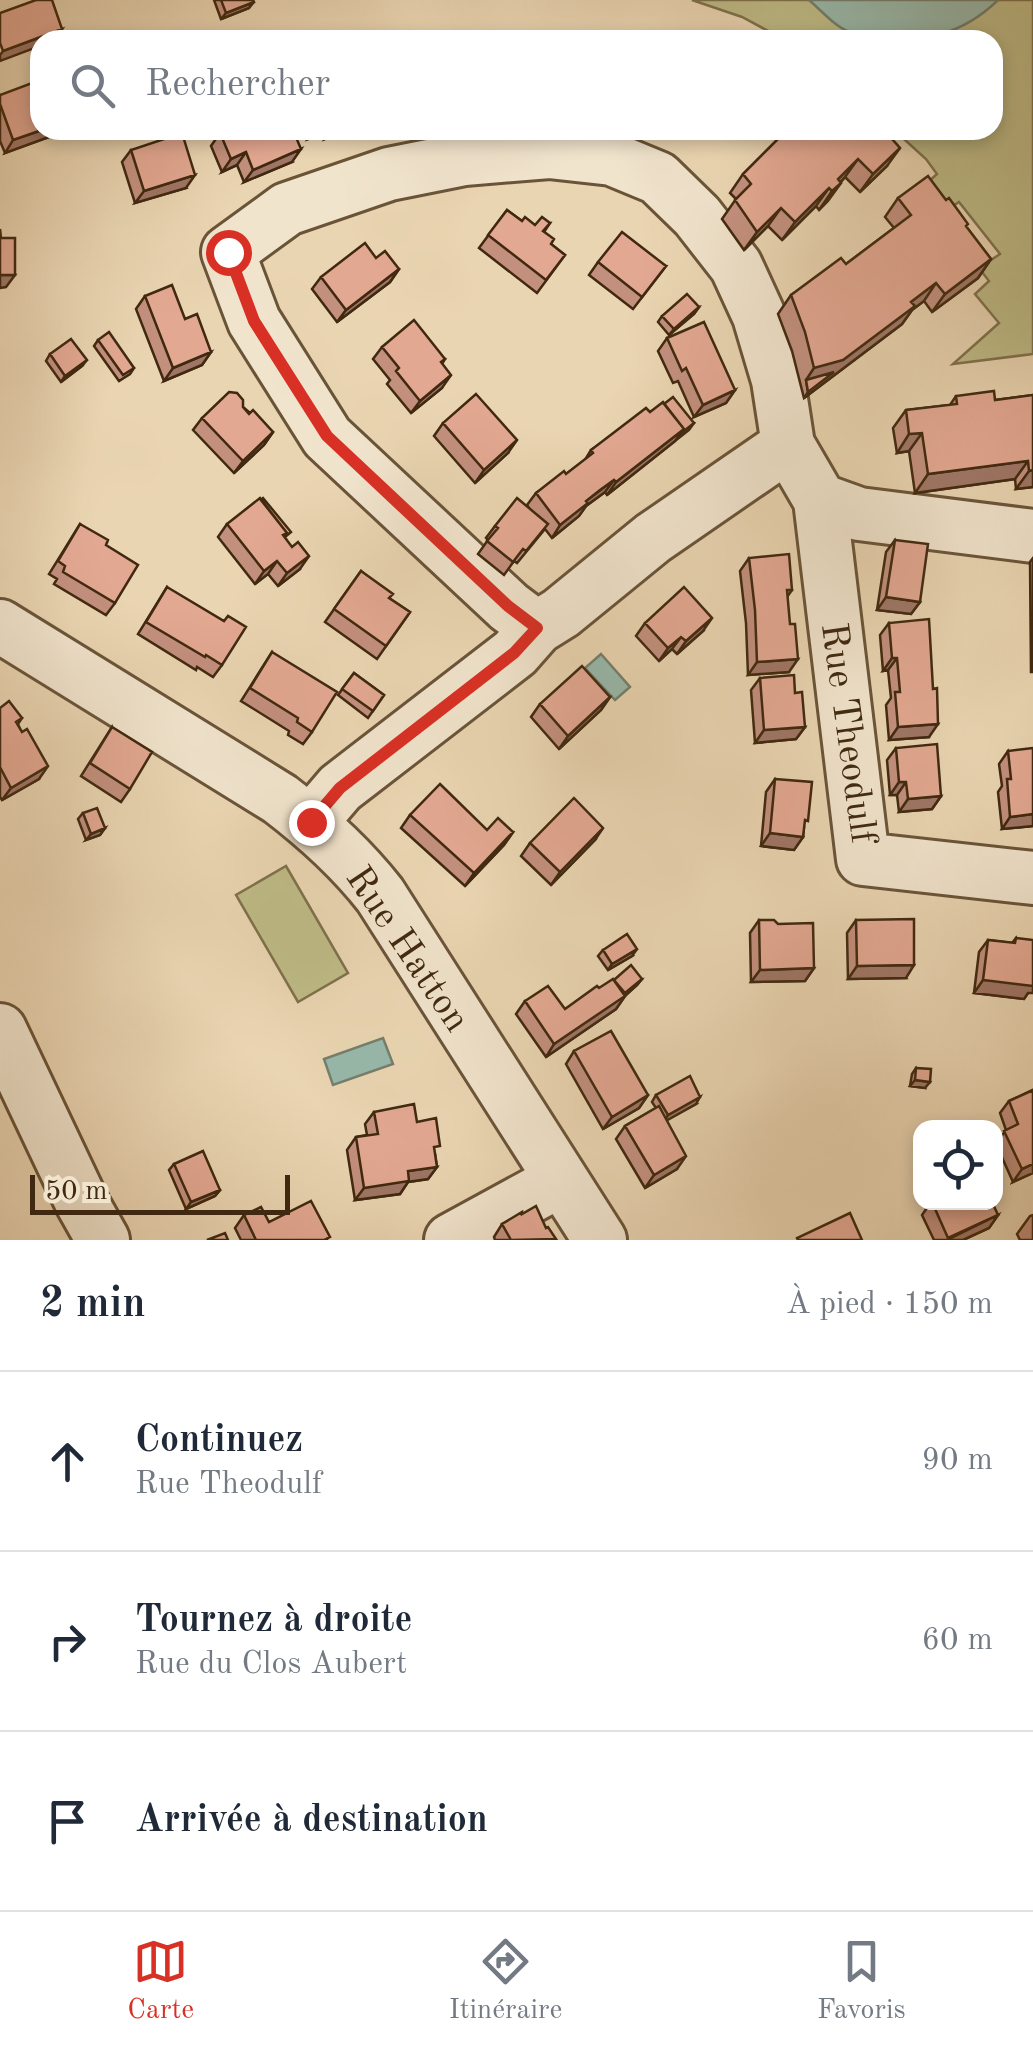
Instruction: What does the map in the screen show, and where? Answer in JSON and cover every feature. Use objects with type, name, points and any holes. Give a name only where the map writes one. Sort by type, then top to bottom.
[{"type":"street","points":[[537,628],[508,606],[327,436],[254,321],[228,252],[287,209],[389,174],[464,159],[549,152],[612,159],[658,178],[697,216],[736,266],[759,316],[778,380],[787,438],[820,500],[859,514],[1033,536]]},
{"type":"street","points":[[311,822],[340,788],[514,653],[537,628],[787,438]]},
{"type":"street","name":"Rue Theodulf","points":[[820,500],[863,859],[1033,878]]},
{"type":"street","name":"Rue Hatton","points":[[2,632],[280,800],[311,822],[360,869],[600,1240]]},
{"type":"street","points":[[0,1030],[80,1201],[103,1240]]},
{"type":"street","points":[[451,1240],[561,1180]]},
{"type":"shaded area","points":[[692,0],[1033,0],[1033,354],[953,364],[999,323],[975,294],[989,281],[979,268],[1000,254],[959,202],[941,214],[918,191],[937,174],[905,140],[1003,140],[1003,30],[766,30]]},
{"type":"shaded area","points":[[809,0],[998,0],[971,21],[951,30],[845,30]]},
{"type":"shaded area","points":[[601,654],[630,687],[615,700],[585,668]]},
{"type":"shaded area","points":[[286,866],[348,973],[298,1002],[236,895]]},
{"type":"shaded area","points":[[383,1038],[393,1064],[333,1085],[324,1059]]},
{"type":"building","points":[[36,0],[52,0],[62,29],[30,30],[30,41],[3,51],[0,13]]},
{"type":"building","points":[[221,0],[253,0],[254,2],[226,13]]},
{"type":"building","points":[[30,84],[30,134],[13,140],[0,95]]},
{"type":"building","points":[[161,140],[184,140],[195,175],[144,191],[131,150]]},
{"type":"building","points":[[223,140],[297,140],[301,149],[253,170],[246,152],[231,159]]},
{"type":"building","points":[[777,140],[893,140],[900,148],[873,174],[858,159],[838,179],[841,183],[832,191],[829,188],[795,222],[781,208],[757,232],[735,200],[751,184],[743,174]]},
{"type":"building","points":[[928,176],[946,200],[949,198],[991,259],[945,294],[936,283],[911,302],[915,306],[843,360],[814,368],[791,295],[841,258],[846,264],[911,215],[898,198]]},
{"type":"building","points":[[507,210],[535,225],[542,217],[550,223],[543,231],[565,255],[546,280],[488,235]]},
{"type":"building","points":[[0,229],[1,238],[15,238],[15,275],[0,275]]},
{"type":"building","points":[[622,232],[666,266],[642,297],[598,262]]},
{"type":"building","points":[[365,243],[376,258],[385,251],[399,269],[346,310],[321,277]]},
{"type":"building","points":[[172,285],[185,319],[197,314],[211,352],[173,368],[145,296]]},
{"type":"building","points":[[687,294],[699,307],[674,329],[662,316]]},
{"type":"building","points":[[414,320],[445,359],[441,362],[451,375],[420,401],[382,347]]},
{"type":"building","points":[[704,322],[735,390],[703,405],[667,338]]},
{"type":"building","points":[[109,332],[134,368],[123,375],[98,340]]},
{"type":"building","points":[[71,339],[87,360],[65,376],[50,354]]},
{"type":"building","points":[[834,372],[808,392],[806,380]]},
{"type":"building","points":[[994,391],[995,400],[1033,395],[1033,470],[1029,471],[1028,461],[928,474],[922,433],[909,434],[906,410],[957,404],[956,396]]},
{"type":"building","points":[[229,392],[237,393],[249,414],[253,410],[273,432],[243,461],[202,418]]},
{"type":"building","points":[[476,394],[517,440],[484,470],[443,423]]},
{"type":"building","points":[[673,397],[694,423],[679,435],[684,429],[664,404]]},
{"type":"building","points":[[663,402],[684,429],[600,490],[560,525],[536,493],[564,471],[566,474],[646,408],[650,412]]},
{"type":"building","points":[[260,498],[287,533],[283,535],[292,547],[298,542],[309,556],[287,573],[277,561],[264,571],[227,524]]},
{"type":"building","points":[[263,498],[291,532],[285,537],[287,533]]},
{"type":"building","points":[[517,498],[548,524],[513,562],[487,541]]},
{"type":"building","points":[[80,524],[108,540],[106,545],[138,565],[115,603],[63,572],[65,566],[58,561]]},
{"type":"building","points":[[895,540],[928,544],[920,602],[886,597]]},
{"type":"building","points":[[789,554],[792,590],[787,590],[798,659],[757,662],[749,558]]},
{"type":"building","points":[[361,571],[410,612],[386,646],[334,609]]},
{"type":"building","points":[[167,587],[224,621],[228,616],[246,627],[222,665],[146,622]]},
{"type":"building","points":[[684,587],[712,618],[686,641],[681,637],[668,648],[645,623]]},
{"type":"building","points":[[929,619],[938,724],[898,727],[895,692],[900,692],[889,623]]},
{"type":"building","points":[[272,652],[337,692],[312,732],[297,722],[298,718],[250,688]]},
{"type":"building","points":[[582,666],[610,697],[568,736],[540,704]]},
{"type":"building","points":[[354,673],[384,695],[373,711],[342,689]]},
{"type":"building","points":[[794,675],[795,693],[802,692],[805,727],[764,730],[760,678]]},
{"type":"building","points":[[9,701],[22,718],[16,722],[22,732],[27,729],[48,766],[11,788],[0,767],[0,708]]},
{"type":"building","points":[[112,727],[152,752],[130,789],[90,763]]},
{"type":"building","points":[[937,744],[941,796],[908,799],[906,782],[899,782],[896,748]]},
{"type":"building","points":[[1033,748],[1033,814],[1010,817],[1008,751]]},
{"type":"building","points":[[775,779],[812,782],[803,837],[770,833]]},
{"type":"building","points":[[440,784],[487,830],[498,818],[513,832],[474,873],[410,815]]},
{"type":"building","points":[[574,798],[603,828],[560,872],[530,843]]},
{"type":"building","points":[[97,808],[105,828],[91,834],[83,813]]},
{"type":"building","points":[[914,919],[914,965],[857,966],[856,920]]},
{"type":"building","points":[[759,920],[813,923],[814,968],[760,970]]},
{"type":"building","points":[[627,934],[637,949],[612,964],[603,950]]},
{"type":"building","points":[[1016,938],[1033,940],[1033,986],[983,980],[988,940],[1015,943]]},
{"type":"building","points":[[631,965],[642,979],[625,993],[614,980]]},
{"type":"building","points":[[613,979],[625,996],[554,1044],[525,1001],[548,986],[565,1009]]},
{"type":"building","points":[[611,1031],[648,1095],[612,1117],[574,1051]]},
{"type":"building","points":[[916,1068],[931,1069],[930,1082],[915,1080]]},
{"type":"building","points":[[690,1076],[700,1097],[668,1115],[656,1095]]},
{"type":"building","points":[[1033,1090],[1033,1164],[1022,1169],[1004,1131],[1018,1124],[1009,1101]]},
{"type":"building","points":[[414,1104],[417,1122],[436,1118],[440,1146],[434,1147],[437,1167],[408,1171],[409,1181],[364,1188],[356,1137],[378,1134],[374,1112]]},
{"type":"building","points":[[659,1106],[686,1156],[654,1175],[625,1126]]},
{"type":"building","points":[[203,1151],[220,1190],[191,1202],[174,1164]]},
{"type":"building","points":[[311,1201],[330,1237],[324,1240],[256,1240],[244,1215],[261,1207],[269,1222]]},
{"type":"building","points":[[536,1206],[556,1239],[511,1240],[502,1224]]},
{"type":"building","points":[[936,1210],[996,1210],[998,1215],[948,1238]]},
{"type":"building","points":[[850,1213],[862,1240],[797,1238]]},
{"type":"building","points":[[225,1233],[228,1240],[207,1240]]},
{"type":"route","points":[[228,252],[254,321],[327,436],[508,606],[537,628],[514,653],[340,788],[311,822]]}]
